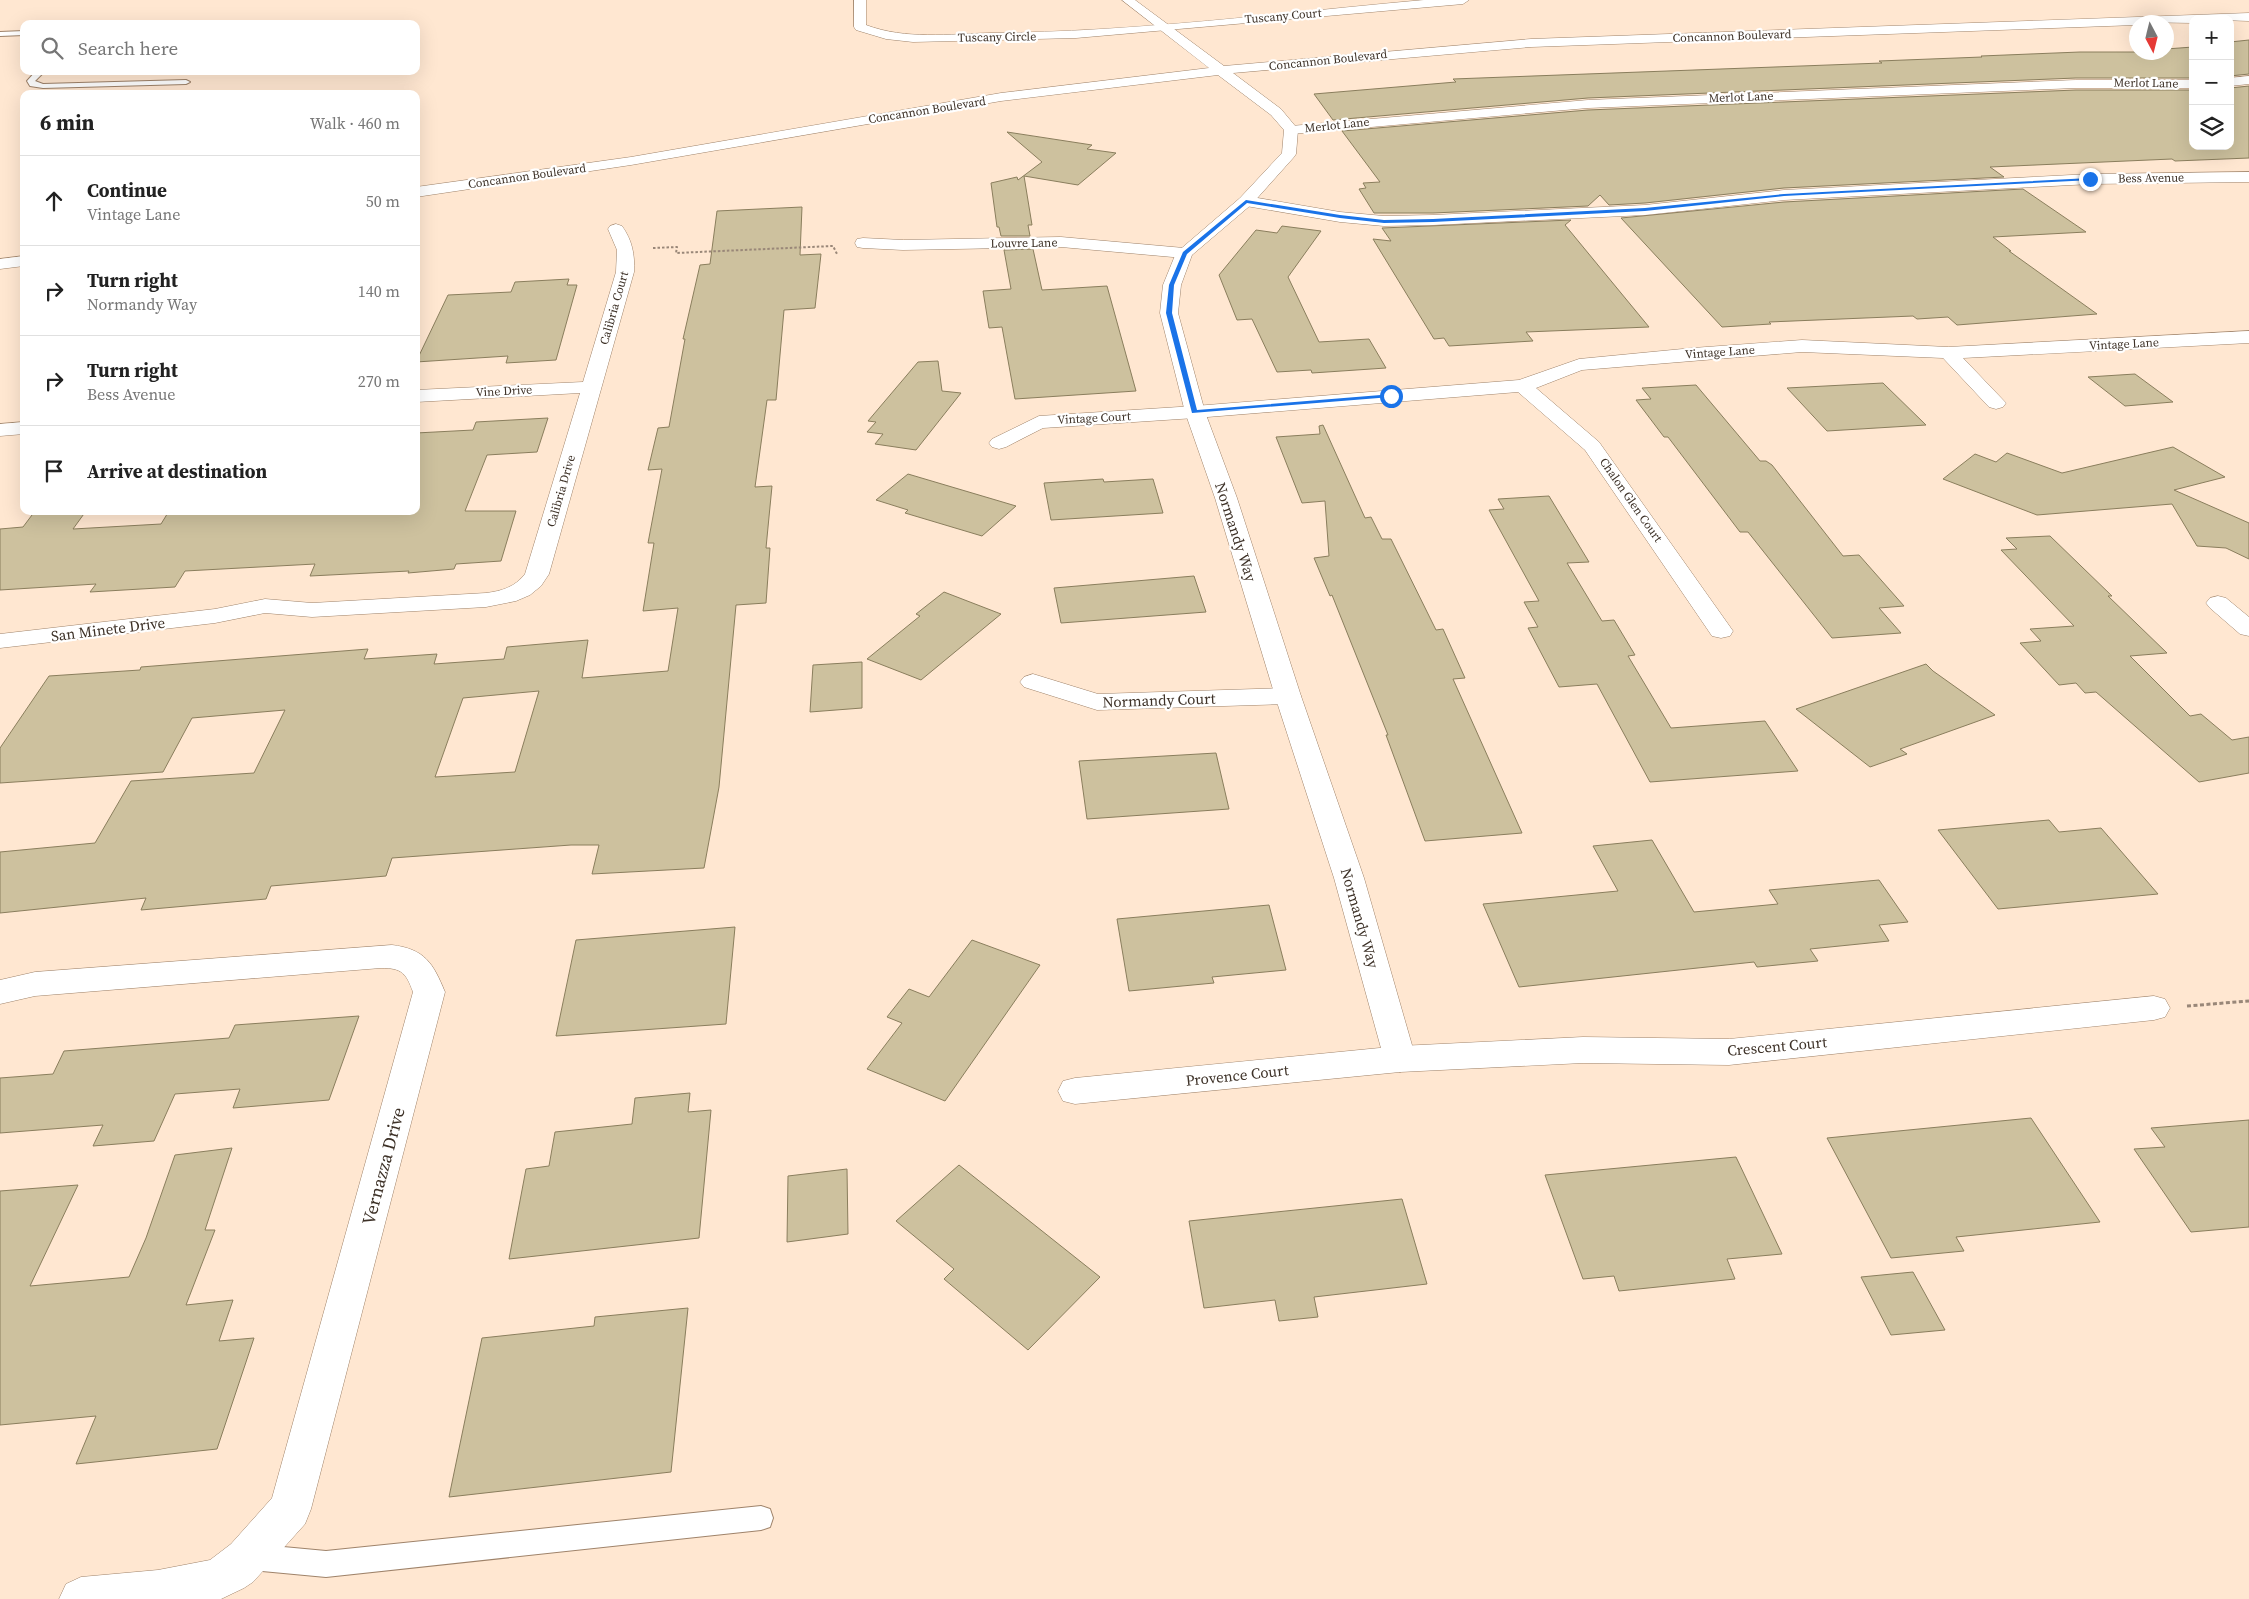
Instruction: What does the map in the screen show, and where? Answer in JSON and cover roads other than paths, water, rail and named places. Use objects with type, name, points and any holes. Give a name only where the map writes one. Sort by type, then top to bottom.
[{"type":"street","name":"Tuscany Circle","points":[[860,0],[860,27],[887,36],[1048,36],[1163,26]]},
{"type":"street","points":[[1128,0],[1276,112],[1291,130],[1289,154],[1246,202],[1184,253]]},
{"type":"street","name":"Tuscany Court","points":[[1163,26],[1463,0]]},
{"type":"street","points":[[2162,8],[2189,22]]},
{"type":"street","name":"Concannon Boulevard","points":[[2234,18],[2249,17]]},
{"type":"street","name":"Concannon Boulevard","points":[[2174,25],[2189,22]]},
{"type":"street","name":"Concannon Boulevard","points":[[420,203],[654,170],[956,117],[1226,75],[1390,54],[1531,43],[2189,22]]},
{"type":"street","points":[[2234,25],[2249,24]]},
{"type":"street","name":"Concannon Boulevard","points":[[420,191],[631,161],[1002,97],[1173,75],[1226,75],[1528,54],[2129,28]]},
{"type":"street","points":[[2234,82],[2249,80]]},
{"type":"street","name":"Merlot Lane","points":[[1291,130],[1588,104],[2076,84],[2189,84]]},
{"type":"street","name":"Bess Avenue","points":[[1246,202],[1340,217],[1384,221],[1414,221],[1625,211],[1784,195],[2051,181],[2249,177]]},
{"type":"street","name":"Calibria Court","points":[[591,387],[626,264],[622,238],[616,229]]},
{"type":"street","name":"Louvre Lane","points":[[863,243],[903,245],[1061,242],[1184,253]]},
{"type":"street","points":[[0,251],[20,248]]},
{"type":"street","name":"Normandy Way","points":[[1184,253],[1172,285],[1169,313],[1194,412],[1226,498],[1288,696],[1349,878],[1400,1059]]},
{"type":"street","points":[[0,264],[20,262]]},
{"type":"street","name":"Vintage Lane","points":[[1194,412],[1522,386],[1579,365],[1802,346],[1948,353],[2249,337]]},
{"type":"street","points":[[1948,353],[1996,403]]},
{"type":"street","name":"Chalon Glen Court","points":[[1522,386],[1592,446],[1721,631]]},
{"type":"street","name":"Vine Drive","points":[[420,396],[591,387]]},
{"type":"street","name":"Calibria Drive","points":[[522,591],[533,581],[537,574],[591,387]]},
{"type":"street","name":"Vintage Court","points":[[999,443],[1039,422],[1194,412]]},
{"type":"street","points":[[0,430],[20,428]]},
{"type":"street","name":"San Minete Drive","points":[[0,641],[215,616],[260,623],[312,610],[486,600],[505,598],[522,591]]},
{"type":"street","points":[[2218,603],[2249,629]]},
{"type":"street","name":"Normandy Court","points":[[1033,682],[1097,702],[1288,696]]},
{"type":"street","name":"Vernazza Drive","points":[[0,992],[35,984],[397,956],[408,959],[419,967],[430,992],[290,1509],[228,1574],[200,1585],[81,1599]]},
{"type":"street","name":"Vernazza Drive","points":[[0,980],[35,984]]},
{"type":"street","name":"Crescent Court","points":[[1400,1059],[1583,1050],[1729,1052],[2154,1008]]},
{"type":"street","name":"Provence Court","points":[[1075,1091],[1400,1059]]},
{"type":"lane","points":[[0,34],[20,33]]},
{"type":"lane","points":[[37,75],[31,81],[33,84],[43,86],[186,82]]},
{"type":"lane","points":[[246,1557],[326,1564],[761,1518]]}]
